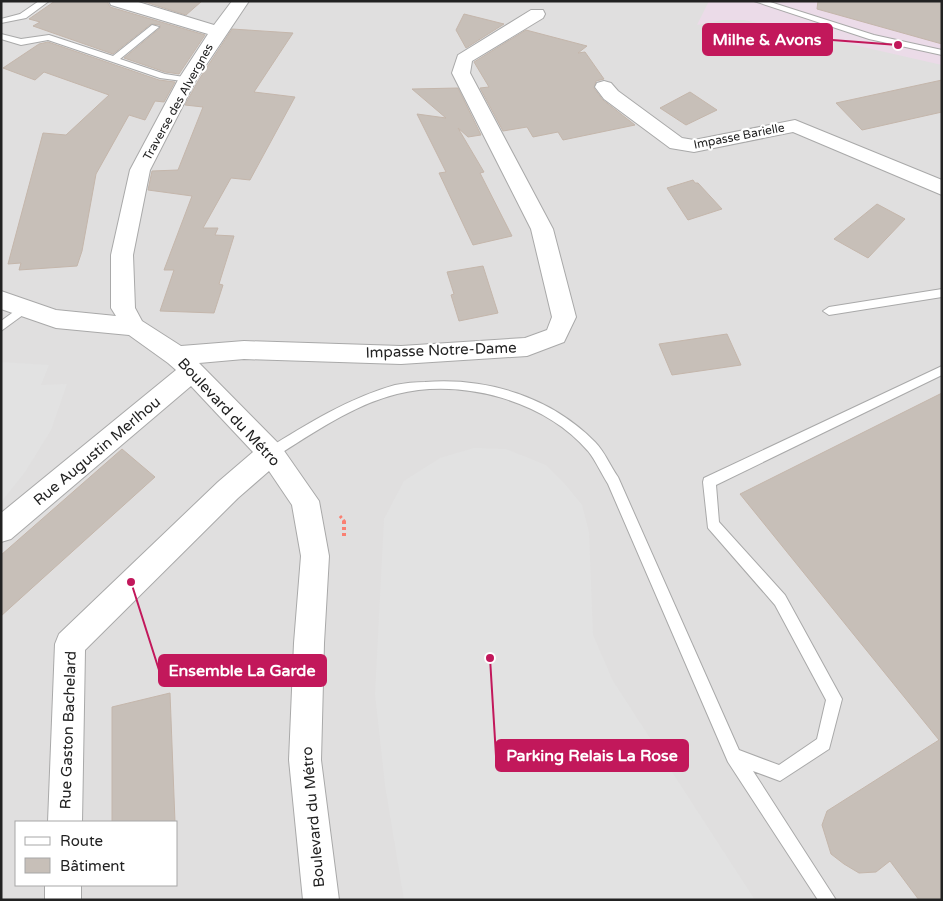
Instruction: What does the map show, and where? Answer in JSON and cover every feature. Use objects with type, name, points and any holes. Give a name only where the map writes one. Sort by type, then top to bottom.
[{"type":"street","points":[[117,1],[218,32]]},
{"type":"street","name":"Traverse des Alvergnes","points":[[134,327],[123,308],[122,255],[140,170],[187,80],[241,1]]},
{"type":"street","name":"Impasse Notre-Dame","points":[[185,364],[244,350],[401,355],[527,347],[556,336],[564,317],[542,230],[461,73],[464,59],[537,14]]},
{"type":"street","name":"Impasse Barielle","points":[[604,87],[610,95],[677,144],[694,146],[795,126],[942,188]]},
{"type":"street","points":[[1,299],[23,309],[56,319],[134,327]]},
{"type":"street","name":"Boulevard du Métro","points":[[134,327],[185,364],[271,453],[305,501],[315,556],[309,643],[305,760],[321,900]]},
{"type":"street","name":"Rue Augustin Merlhou","points":[[1,530],[185,364]]},
{"type":"street","name":"Rue Gaston Bachelard","points":[[65,821],[70,644],[228,490],[271,453]]},
{"type":"street","points":[[63,886],[63,900]]},
{"type":"lane","points":[[1,21],[24,16],[45,1]]},
{"type":"lane","points":[[758,1],[872,37],[942,53]]},
{"type":"lane","points":[[113,60],[155,27]]},
{"type":"lane","points":[[1,36],[21,42],[49,37],[163,76],[187,80]]},
{"type":"lane","points":[[829,311],[942,293]]},
{"type":"lane","points":[[1,326],[23,309]]},
{"type":"lane","points":[[734,756],[780,773],[824,744],[834,699],[780,600],[713,524],[709,482],[942,370]]},
{"type":"lane","points":[[271,453],[344,409],[393,390],[442,383],[480,386],[517,397],[561,421],[592,447],[613,481],[734,756],[828,900]]},
{"type":"shaded area","points":[[1,1],[942,1],[942,900],[1,900]]},
{"type":"shaded area","points":[[709,1],[942,1],[942,65],[744,20],[723,20],[697,25]]},
{"type":"shaded area","points":[[1,362],[49,365],[41,385],[67,384],[51,430],[25,472],[1,502]]},
{"type":"shaded area","points":[[474,448],[506,449],[546,465],[582,505],[589,532],[593,635],[613,681],[755,900],[404,900],[385,785],[375,694],[384,519],[404,481],[440,458]]},
{"type":"building","points":[[55,1],[107,1],[110,7],[205,35],[179,74],[165,72],[124,58],[160,28],[160,25],[151,24],[113,54],[33,26],[40,22],[29,19]]},
{"type":"building","points":[[142,1],[202,1],[186,15]]},
{"type":"building","points":[[818,1],[942,1],[942,44],[817,9]]},
{"type":"building","points":[[464,14],[504,24],[466,48],[456,30]]},
{"type":"building","points":[[232,29],[293,33],[254,92],[295,97],[250,180],[231,178],[203,228],[218,228],[215,235],[234,236],[219,284],[223,285],[214,313],[160,311],[174,270],[164,270],[192,196],[148,190],[152,171],[178,170],[203,107],[185,105],[198,81]]},
{"type":"building","points":[[526,30],[587,46],[578,53],[585,52],[604,79],[596,81],[594,88],[603,100],[635,125],[563,140],[558,132],[533,137],[527,127],[503,131],[480,88],[489,87],[474,62]]},
{"type":"building","points":[[48,42],[159,80],[175,82],[164,102],[155,101],[145,120],[129,115],[96,174],[82,251],[77,266],[19,270],[21,263],[8,264],[43,133],[66,135],[109,95],[44,72],[35,80],[3,68],[39,44]]},
{"type":"building","points":[[942,80],[942,112],[862,130],[836,103]]},
{"type":"building","points":[[458,88],[481,135],[468,137],[458,128],[484,172],[480,173],[512,236],[473,245],[439,173],[446,172],[417,114],[446,118],[412,89]]},
{"type":"building","points":[[690,92],[717,110],[686,125],[660,108]]},
{"type":"building","points":[[693,180],[722,209],[688,220],[667,188]]},
{"type":"building","points":[[877,204],[905,219],[868,258],[834,239]]},
{"type":"building","points":[[483,266],[498,313],[459,321],[451,295],[454,294],[447,272]]},
{"type":"building","points":[[727,334],[741,365],[672,375],[659,344]]},
{"type":"building","points":[[942,393],[942,900],[919,900],[890,861],[876,872],[859,873],[831,854],[822,825],[827,811],[939,740],[740,494]]},
{"type":"building","points":[[122,449],[155,477],[1,616],[1,555]]},
{"type":"building","points":[[170,693],[175,821],[112,821],[112,707]]},
{"type":"place","name":"Milhe & Avons","points":[[898,45]]},
{"type":"place","name":"Ensemble La Garde","points":[[131,582]]},
{"type":"place","name":"Parking Relais La Rose","points":[[490,658]]}]
